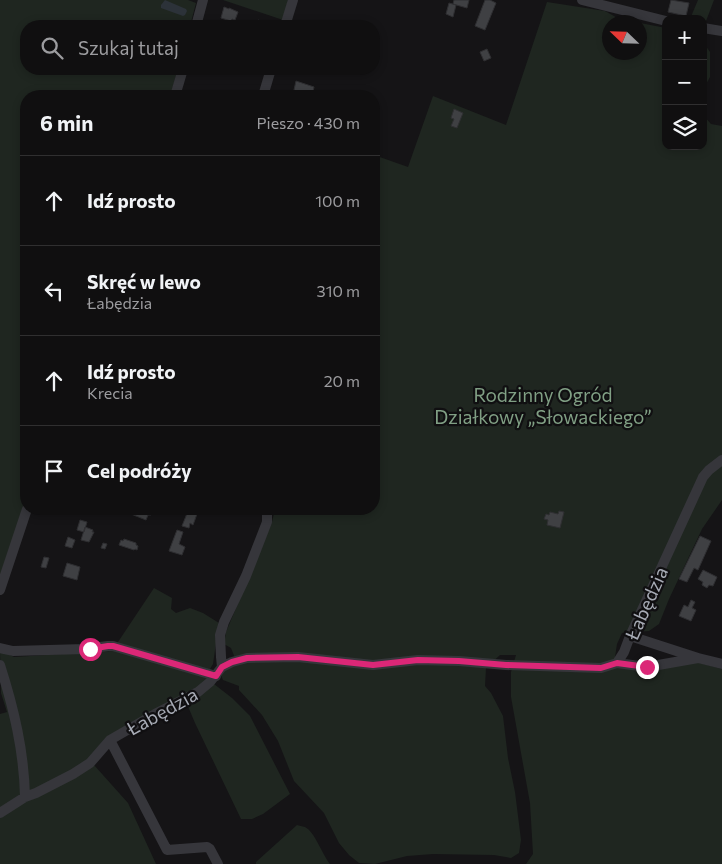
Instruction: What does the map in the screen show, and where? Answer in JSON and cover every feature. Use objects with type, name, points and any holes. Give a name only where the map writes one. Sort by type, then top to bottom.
[{"type":"street","points":[[198,20],[203,0]]},
{"type":"street","points":[[287,20],[293,0]]},
{"type":"street","points":[[582,0],[662,20]]},
{"type":"street","points":[[707,29],[722,31]]},
{"type":"street","points":[[177,90],[181,75]]},
{"type":"street","points":[[265,90],[270,75]]},
{"type":"street","name":"Łabędzia","points":[[0,813],[25,797],[36,794],[73,774],[90,763],[110,740],[198,692],[232,662],[247,658],[298,657],[373,665],[418,660],[601,668],[617,663],[624,652],[703,477],[722,460]]},
{"type":"street","points":[[0,590],[25,515]]},
{"type":"street","points":[[0,648],[13,651],[85,649],[113,646],[219,672],[221,656],[220,635],[267,522],[266,515]]},
{"type":"street","points":[[630,636],[722,664]]},
{"type":"street","points":[[617,663],[647,667],[698,658]]},
{"type":"street","points":[[0,665],[12,701],[22,752],[25,797]]},
{"type":"street","points":[[110,740],[167,850],[207,847],[218,864]]},
{"type":"green space","points":[[0,0],[188,0],[196,3],[192,20],[20,20],[20,75],[176,75],[172,90],[20,90],[21,515],[0,580]]},
{"type":"green space","points":[[223,0],[288,0],[283,20]]},
{"type":"green space","points":[[698,0],[714,0],[707,18],[707,15],[692,15]]},
{"type":"green space","name":"Rodzinny Ogród Działkowy „Słowackiego”","points":[[547,2],[605,11],[612,15],[602,15],[602,60],[647,60],[647,24],[662,27],[662,150],[707,150],[707,120],[711,124],[722,126],[722,500],[702,529],[659,624],[649,631],[622,633],[617,644],[615,657],[622,668],[696,662],[722,669],[722,864],[526,864],[533,854],[530,803],[511,697],[511,672],[516,655],[500,655],[486,668],[485,686],[491,693],[503,716],[521,840],[519,853],[511,858],[494,855],[433,854],[407,856],[375,864],[359,863],[339,843],[324,813],[294,781],[278,741],[262,715],[239,690],[239,686],[223,680],[220,673],[235,658],[231,648],[224,644],[226,632],[274,515],[380,515],[380,157],[408,167],[433,96],[506,125]]},
{"type":"green space","points":[[707,48],[710,52],[710,77],[707,83]]},
{"type":"green space","points":[[154,588],[172,598],[171,609],[176,613],[190,608],[203,613],[219,623],[213,664],[205,677],[232,698],[250,716],[290,794],[263,814],[252,819],[241,819],[184,697],[125,728],[94,765],[128,803],[156,864],[0,864],[0,714],[7,712],[1,693],[0,650],[14,657],[112,651]]},
{"type":"green space","points":[[297,825],[305,827],[312,833],[330,864],[256,864],[256,862]]},
{"type":"shaded area","points":[[165,0],[186,9],[185,15],[183,16],[161,8]]},
{"type":"building","points":[[454,0],[469,0],[467,8],[453,4]]},
{"type":"building","points":[[485,0],[496,3],[485,30],[475,26]]},
{"type":"building","points":[[671,0],[689,3],[686,15],[668,12]]},
{"type":"building","points":[[449,3],[456,5],[453,17],[446,14]]},
{"type":"building","points":[[224,7],[238,12],[235,20],[221,18]]},
{"type":"building","points":[[487,49],[491,58],[484,61],[480,52]]},
{"type":"building","points":[[296,81],[314,87],[313,90],[294,90]]},
{"type":"building","points":[[454,109],[463,113],[457,128],[451,126],[454,119],[451,118]]},
{"type":"building","points":[[559,511],[564,512],[560,528],[547,525],[548,520],[544,519],[546,514],[549,515],[550,512],[558,514]]},
{"type":"building","points":[[134,515],[148,515],[146,520]]},
{"type":"building","points":[[186,515],[197,515],[193,525],[190,523],[189,528],[182,526]]},
{"type":"building","points":[[80,520],[87,522],[84,532],[77,530]]},
{"type":"building","points":[[85,527],[94,532],[89,542],[81,540]]},
{"type":"building","points":[[177,530],[183,532],[179,544],[185,547],[182,555],[169,551]]},
{"type":"building","points":[[700,536],[711,541],[698,570],[694,568],[687,582],[679,579]]},
{"type":"building","points":[[68,537],[75,540],[72,548],[65,546]]},
{"type":"building","points":[[124,539],[136,543],[138,546],[137,550],[119,545],[121,540],[123,541]]},
{"type":"building","points":[[103,543],[107,544],[105,549],[101,548]]},
{"type":"building","points":[[44,557],[49,558],[46,568],[41,567]]},
{"type":"building","points":[[67,563],[80,567],[77,580],[63,576]]},
{"type":"building","points":[[703,570],[717,577],[713,586],[709,585],[707,588],[698,579]]},
{"type":"building","points":[[691,600],[695,602],[692,608],[696,610],[691,621],[679,616],[684,605],[688,607]]},
{"type":"route","points":[[90,649],[113,646],[216,676],[222,667],[247,658],[298,657],[373,665],[418,660],[601,668],[617,663],[647,667]]}]
